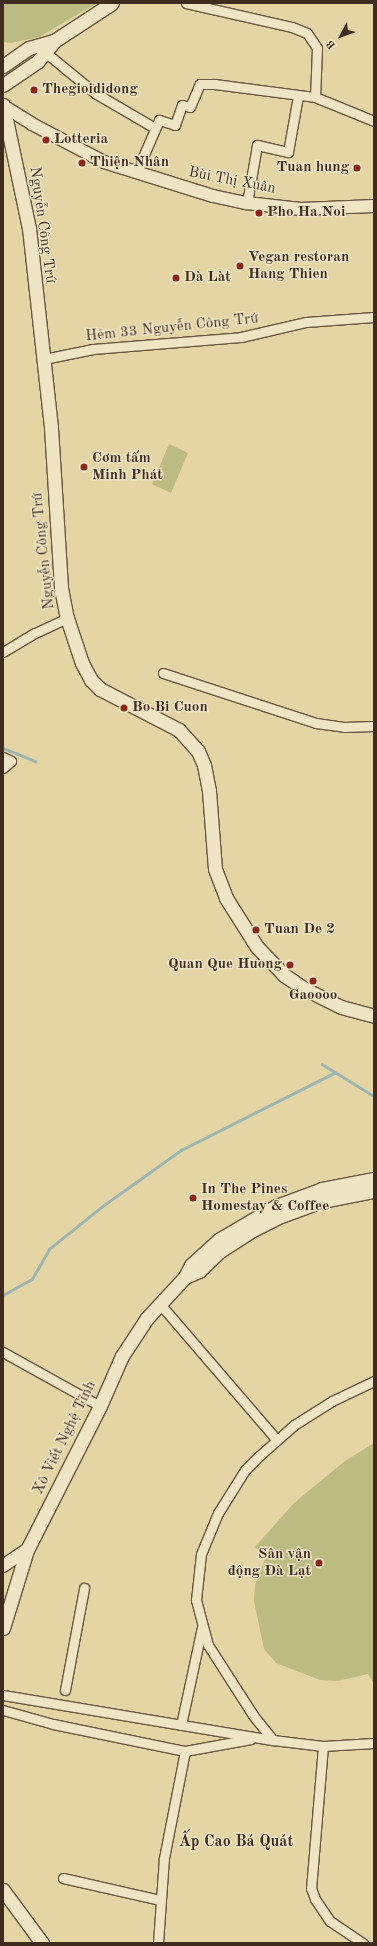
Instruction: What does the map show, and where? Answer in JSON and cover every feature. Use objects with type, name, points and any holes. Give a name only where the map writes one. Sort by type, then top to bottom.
[{"type":"main road","points":[[3,66],[29,48],[54,41],[112,3]]},
{"type":"main road","points":[[3,85],[38,61],[54,41]]},
{"type":"main road","name":"Nguyễn Công Trứ","points":[[4,106],[27,214],[44,360],[61,588],[67,618],[82,663],[91,680],[113,697],[179,730],[198,751],[204,765],[209,791],[215,869],[226,898],[257,947],[284,974],[304,988],[341,1007],[374,1016]]},
{"type":"main road","name":"Xô Viết Nghệ Tĩnh","points":[[3,1628],[27,1550],[100,1406],[122,1356],[135,1335],[160,1304],[185,1277],[191,1265],[220,1239],[249,1220],[322,1188],[374,1179]]},
{"type":"main road","name":"Xô Viết Nghệ Tĩnh","points":[[185,1277],[199,1271],[220,1251],[249,1232],[276,1218],[322,1201],[374,1191]]},
{"type":"main road","points":[[3,1890],[42,1943]]},
{"type":"street","points":[[186,3],[292,27],[307,33],[317,48],[314,97]]},
{"type":"street","points":[[46,52],[95,93],[155,128]]},
{"type":"street","points":[[136,173],[159,120],[175,125],[182,105],[190,107],[200,84],[215,84],[314,97],[374,121]]},
{"type":"street","points":[[247,204],[257,145],[288,152],[298,96]]},
{"type":"street","name":"Bùi Thị Xuân","points":[[4,106],[81,151],[136,173],[247,204],[301,209],[374,206]]},
{"type":"street","name":"Hẻm 33 Nguyễn Công Trứ","points":[[44,360],[93,349],[241,337],[306,322],[374,317]]},
{"type":"street","points":[[3,652],[34,633],[67,618]]},
{"type":"street","points":[[163,673],[316,723],[344,727],[374,726]]},
{"type":"street","points":[[3,757],[11,761],[3,768]]},
{"type":"street","points":[[160,1304],[276,1439]]},
{"type":"street","points":[[3,1352],[100,1406]]},
{"type":"street","points":[[273,1740],[230,1680],[208,1645],[196,1600],[201,1554],[218,1513],[245,1470],[276,1439],[332,1401],[374,1381]]},
{"type":"street","points":[[3,1566],[27,1550]]},
{"type":"street","points":[[65,1690],[84,1588]]},
{"type":"street","points":[[181,1725],[202,1627]]},
{"type":"street","points":[[3,1695],[273,1740],[322,1746],[374,1743]]},
{"type":"street","points":[[3,1710],[53,1724],[185,1751],[258,1738]]},
{"type":"street","points":[[322,1746],[311,1888],[315,1899],[330,1921],[363,1943]]},
{"type":"street","points":[[158,1943],[164,1858],[185,1751]]},
{"type":"street","points":[[63,1878],[160,1900]]},
{"type":"shaded area","points":[[3,3],[97,3],[39,37],[11,43],[3,42]]},
{"type":"shaded area","points":[[169,444],[188,453],[171,493],[152,484]]},
{"type":"shaded area","name":"Sân vận động Đà Lạt","points":[[374,1443],[374,1684],[368,1674],[338,1681],[320,1680],[276,1663],[264,1649],[254,1601],[255,1585],[266,1556],[255,1547],[294,1503],[345,1461]]},
{"type":"waterway","points":[[3,748],[35,761]]},
{"type":"waterway","points":[[322,1064],[374,1096]]},
{"type":"waterway","points":[[3,1295],[32,1279],[49,1249],[104,1205],[181,1150],[334,1073]]},
{"type":"place","name":"Thegioididong","points":[[34,90]]},
{"type":"place","name":"Lotteria","points":[[46,140]]},
{"type":"place","name":"Thiện Nhân","points":[[82,163]]},
{"type":"place","name":"Tuan hung","points":[[357,168]]},
{"type":"place","name":"Pho Ha Noi","points":[[259,213]]},
{"type":"place","name":"Vegan restoran Hang Thien","points":[[240,266]]},
{"type":"place","name":"Dà Làt","points":[[176,278]]},
{"type":"place","name":"Cơm tấm Minh Phát","points":[[84,467]]},
{"type":"place","name":"Bo Bi Cuon","points":[[124,708]]},
{"type":"place","name":"Tuan De 2","points":[[256,930]]},
{"type":"place","name":"Quan Que Huong","points":[[290,965]]},
{"type":"place","name":"Gaoooo","points":[[313,981]]},
{"type":"place","name":"In The Pines Homestay & Coffee","points":[[193,1198]]},
{"type":"place","name":"Sân vận động Đà Lạt","points":[[319,1563]]},
{"type":"district","name":"Ấp Cao Bá Quát","points":[[236,1842]]}]
